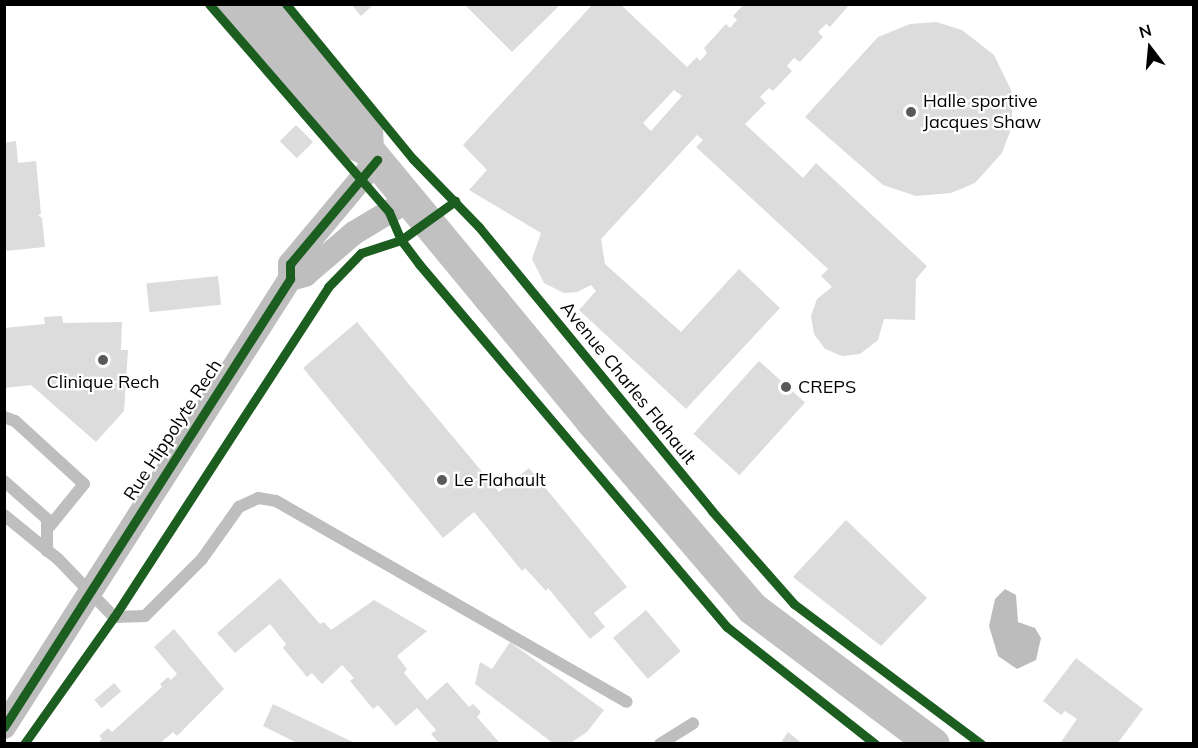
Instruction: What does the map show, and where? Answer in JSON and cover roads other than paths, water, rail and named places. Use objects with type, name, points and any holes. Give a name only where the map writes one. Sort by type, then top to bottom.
[{"type":"main road","points":[[230,4],[346,139],[372,155],[752,608],[933,744]]},
{"type":"main road","points":[[266,4],[366,125],[372,155]]},
{"type":"street","name":"Rue Hippolyte Rech","points":[[4,727],[88,592],[290,279],[290,264],[372,155]]},
{"type":"street","name":"Rue Hippolyte Rech","points":[[290,279],[305,275],[354,233],[409,200]]},
{"type":"lane","points":[[4,417],[15,421],[84,484],[49,527]]},
{"type":"lane","points":[[4,481],[47,519],[49,527],[47,551]]},
{"type":"lane","points":[[4,515],[47,551],[114,617],[145,616],[202,559],[239,507],[258,498],[276,501],[627,702]]},
{"type":"lane","points":[[660,744],[693,723]]},
{"type":"place","name":"Halle sportive Jacques Shaw","points":[[911,112]]},
{"type":"place","name":"Clinique Rech","points":[[103,360]]},
{"type":"place","name":"CREPS","points":[[786,387]]},
{"type":"place","name":"Le Flahault","points":[[442,480]]}]
